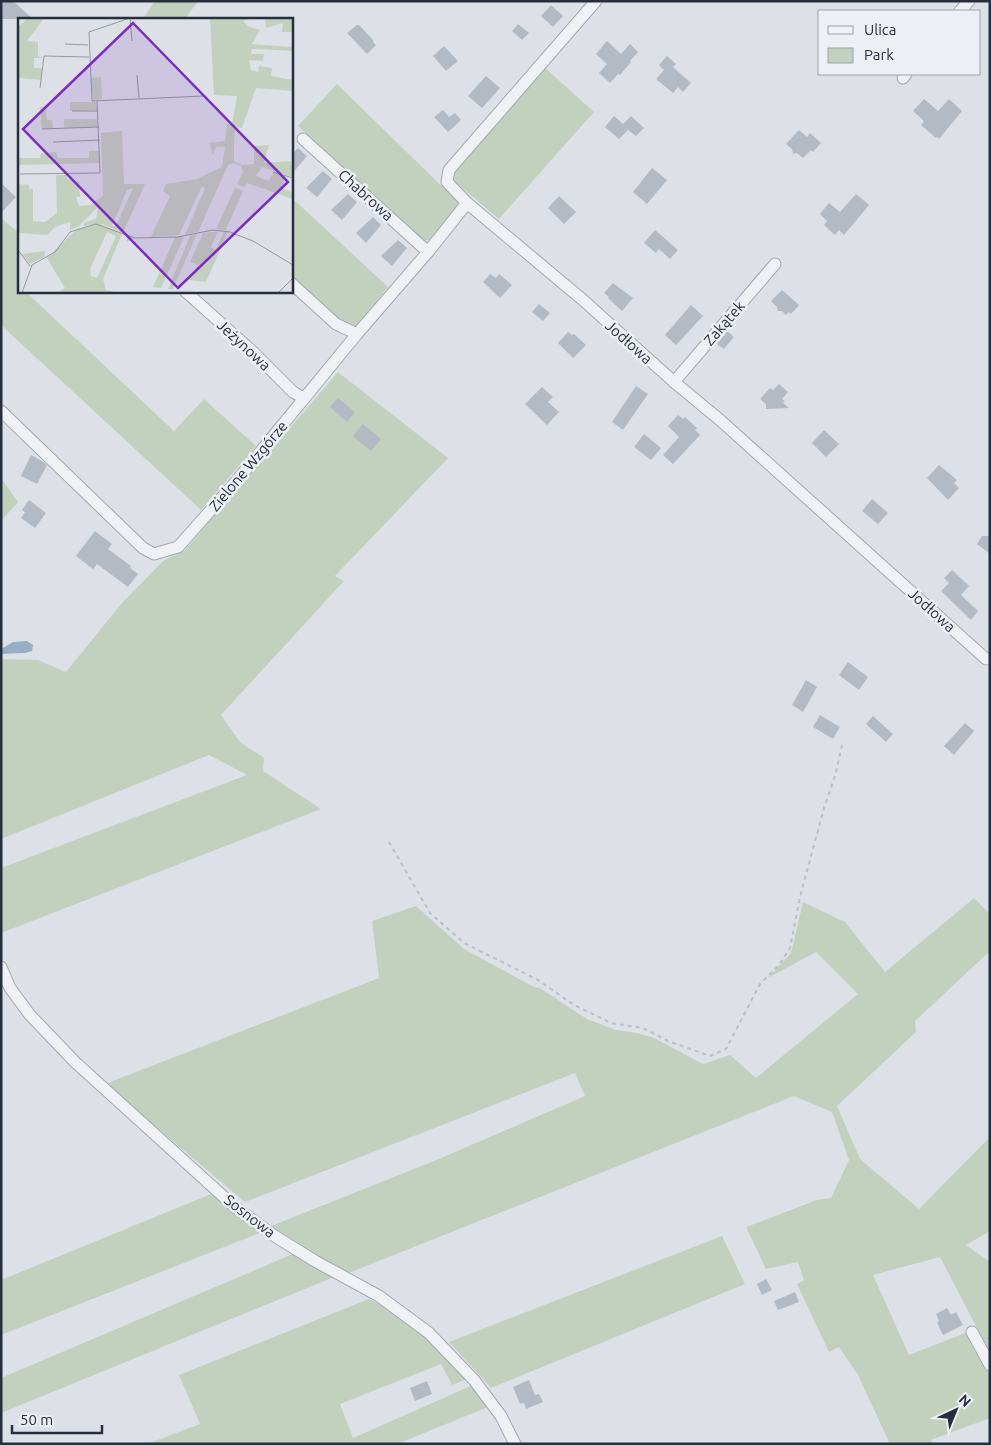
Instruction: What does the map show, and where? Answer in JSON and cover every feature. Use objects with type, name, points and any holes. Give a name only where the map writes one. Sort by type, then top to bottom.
[{"type":"street","name":"Jodłowa","points":[[596,1],[449,170],[447,182],[467,203],[583,300],[674,382],[783,475],[986,659]]},
{"type":"street","name":"Chabrowa","points":[[303,138],[428,252]]},
{"type":"street","name":"Zielone Wzgórze","points":[[1,411],[143,548],[154,554],[178,548],[234,484],[467,203]]},
{"type":"street","name":"Zakątek","points":[[674,382],[775,264]]},
{"type":"street","points":[[292,284],[336,324],[357,334]]},
{"type":"street","name":"Jeżynowa","points":[[186,292],[253,352],[293,392],[304,398]]},
{"type":"street","name":"Sosnowa","points":[[1,967],[10,988],[30,1015],[75,1062],[235,1207],[273,1235],[308,1257],[379,1296],[429,1333],[474,1380],[500,1416],[515,1444]]},
{"type":"street","points":[[972,1332],[990,1365]]},
{"type":"path","points":[[389,842],[430,913],[464,942],[538,980],[574,1005],[611,1023],[643,1028],[668,1041],[710,1056],[726,1049],[760,984],[779,965],[790,948],[800,897],[824,808],[835,776],[843,741]]},
{"type":"green space","points":[[155,1],[198,1],[186,18],[144,18]]},
{"type":"green space","points":[[543,66],[594,112],[499,219],[454,181],[456,165]]},
{"type":"green space","points":[[337,84],[461,205],[428,241],[417,239],[298,126]]},
{"type":"green space","points":[[292,198],[388,287],[355,327],[338,321],[292,279]]},
{"type":"green space","points":[[1,218],[18,232],[18,292],[26,292],[174,431],[204,399],[256,446],[201,510],[1,325]]},
{"type":"green space","points":[[338,372],[448,458],[335,576],[344,581],[221,715],[240,742],[264,758],[263,771],[321,809],[1,933],[1,868],[247,775],[209,755],[1,839],[1,659],[38,660],[66,672],[122,603],[163,561],[185,550]]},
{"type":"green space","points":[[1,478],[18,502],[1,521]]},
{"type":"green space","points":[[974,898],[990,914],[990,951],[915,1021],[916,1032],[837,1106],[860,1159],[919,1209],[990,1137],[990,1231],[966,1245],[990,1262],[990,1353],[940,1257],[873,1275],[909,1355],[968,1332],[990,1376],[990,1418],[931,1440],[933,1444],[890,1444],[858,1375],[839,1347],[829,1352],[797,1284],[804,1280],[798,1262],[766,1269],[746,1227],[817,1200],[831,1198],[849,1160],[832,1112],[794,1096],[346,1274],[271,1226],[439,1159],[585,1096],[575,1073],[245,1202],[105,1084],[379,978],[372,921],[416,906],[464,949],[534,987],[540,988],[587,1019],[616,1030],[654,1038],[703,1064],[730,1055],[756,1078],[858,994],[816,952],[768,978],[791,953],[803,902],[845,922],[885,972]]},
{"type":"green space","points":[[216,1192],[260,1233],[1,1335],[1,1280]]},
{"type":"green space","points":[[722,1236],[745,1284],[491,1388],[449,1342]]},
{"type":"green space","points":[[293,1254],[334,1277],[1,1413],[1,1378]]},
{"type":"green space","points":[[369,1299],[393,1311],[420,1332],[467,1379],[452,1385],[441,1364],[340,1404],[353,1438],[473,1385],[488,1407],[397,1444],[147,1444],[200,1424],[179,1375]]},
{"type":"water","points":[[27,641],[33,645],[32,651],[1,654],[1,649],[13,642]]},
{"type":"building","points":[[4,1],[13,1],[32,18],[1,19],[1,4]]},
{"type":"building","points":[[551,5],[563,16],[553,27],[541,16]]},
{"type":"building","points":[[518,24],[529,33],[522,40],[512,31]]},
{"type":"building","points":[[357,25],[376,45],[367,54],[347,33]]},
{"type":"building","points":[[607,41],[621,54],[630,44],[638,52],[620,75],[618,74],[610,83],[599,73],[607,64],[596,54]]},
{"type":"building","points":[[444,46],[458,61],[446,71],[433,56]]},
{"type":"building","points":[[667,56],[676,64],[673,67],[691,83],[683,92],[678,87],[673,93],[656,79],[664,70],[659,65]]},
{"type":"building","points":[[486,76],[500,88],[482,108],[468,96]]},
{"type":"building","points":[[924,99],[938,111],[949,99],[962,111],[939,139],[921,125],[924,121],[913,111]]},
{"type":"building","points":[[443,110],[449,117],[455,113],[461,120],[448,132],[434,117]]},
{"type":"building","points":[[614,116],[623,124],[631,116],[644,128],[636,136],[628,130],[619,139],[605,127]]},
{"type":"building","points":[[799,130],[807,137],[810,133],[821,143],[813,152],[811,150],[803,158],[797,153],[793,154],[792,149],[786,144]]},
{"type":"building","points":[[298,148],[307,156],[292,174],[292,155]]},
{"type":"building","points":[[652,168],[667,180],[647,204],[633,192]]},
{"type":"building","points":[[323,171],[332,179],[317,197],[306,188]]},
{"type":"building","points":[[1,183],[16,197],[1,213]]},
{"type":"building","points":[[348,194],[357,202],[342,220],[331,210]]},
{"type":"building","points":[[856,194],[869,205],[844,235],[839,230],[835,235],[824,225],[827,221],[820,214],[829,203],[840,212]]},
{"type":"building","points":[[559,196],[576,212],[564,224],[548,208]]},
{"type":"building","points":[[373,217],[381,225],[366,243],[356,233]]},
{"type":"building","points":[[655,230],[678,250],[670,259],[659,249],[656,253],[644,243]]},
{"type":"building","points":[[398,240],[407,248],[392,266],[381,256]]},
{"type":"building","points":[[490,274],[496,278],[499,274],[512,285],[500,298],[483,282]]},
{"type":"building","points":[[613,283],[633,298],[622,311],[604,293]]},
{"type":"building","points":[[782,290],[799,305],[791,314],[789,312],[786,315],[782,311],[778,311],[771,301]]},
{"type":"building","points":[[539,304],[550,313],[543,321],[532,312]]},
{"type":"building","points":[[691,305],[703,316],[676,345],[665,335]]},
{"type":"building","points":[[727,331],[734,337],[724,349],[717,344]]},
{"type":"building","points":[[568,332],[572,335],[574,334],[586,345],[573,358],[558,343]]},
{"type":"building","points":[[779,384],[788,392],[782,399],[785,401],[783,403],[789,408],[766,409],[766,404],[760,399],[770,388],[773,390]]},
{"type":"building","points":[[636,386],[648,394],[623,430],[612,422]]},
{"type":"building","points":[[542,387],[553,397],[548,402],[559,412],[547,425],[525,404]]},
{"type":"building","points":[[338,398],[355,412],[347,422],[330,407]]},
{"type":"building","points":[[678,415],[683,419],[685,417],[697,428],[695,430],[700,435],[673,464],[663,455],[679,437],[668,426]]},
{"type":"building","points":[[363,424],[381,439],[371,451],[353,436]]},
{"type":"building","points":[[824,430],[839,444],[826,457],[812,443]]},
{"type":"building","points":[[644,434],[661,448],[651,460],[634,447]]},
{"type":"building","points":[[31,455],[47,465],[37,484],[21,476]]},
{"type":"building","points":[[939,465],[957,480],[954,483],[959,488],[948,500],[927,478]]},
{"type":"building","points":[[872,499],[888,513],[878,524],[862,511]]},
{"type":"building","points":[[29,500],[46,513],[35,528],[21,518],[25,512],[22,510]]},
{"type":"building","points":[[95,531],[112,544],[108,549],[131,566],[130,568],[138,574],[128,587],[97,564],[93,569],[76,556]]},
{"type":"building","points":[[982,536],[990,536],[990,554],[977,544]]},
{"type":"building","points":[[952,570],[969,586],[961,595],[978,611],[971,620],[941,591],[949,583],[944,578]]},
{"type":"building","points":[[848,662],[868,677],[859,690],[839,675]]},
{"type":"building","points":[[806,680],[817,687],[803,712],[792,705]]},
{"type":"building","points":[[820,715],[840,727],[833,739],[813,727]]},
{"type":"building","points":[[873,716],[893,734],[886,742],[866,724]]},
{"type":"building","points":[[965,723],[974,731],[954,755],[944,746]]},
{"type":"building","points":[[766,1279],[772,1290],[762,1295],[757,1284]]},
{"type":"building","points":[[795,1292],[799,1302],[778,1310],[774,1301]]},
{"type":"building","points":[[947,1308],[951,1315],[956,1312],[963,1325],[943,1335],[937,1323],[939,1321],[936,1314]]},
{"type":"building","points":[[529,1380],[535,1395],[539,1394],[543,1402],[526,1409],[524,1403],[520,1404],[513,1387]]},
{"type":"building","points":[[427,1381],[432,1394],[415,1401],[410,1388]]}]
